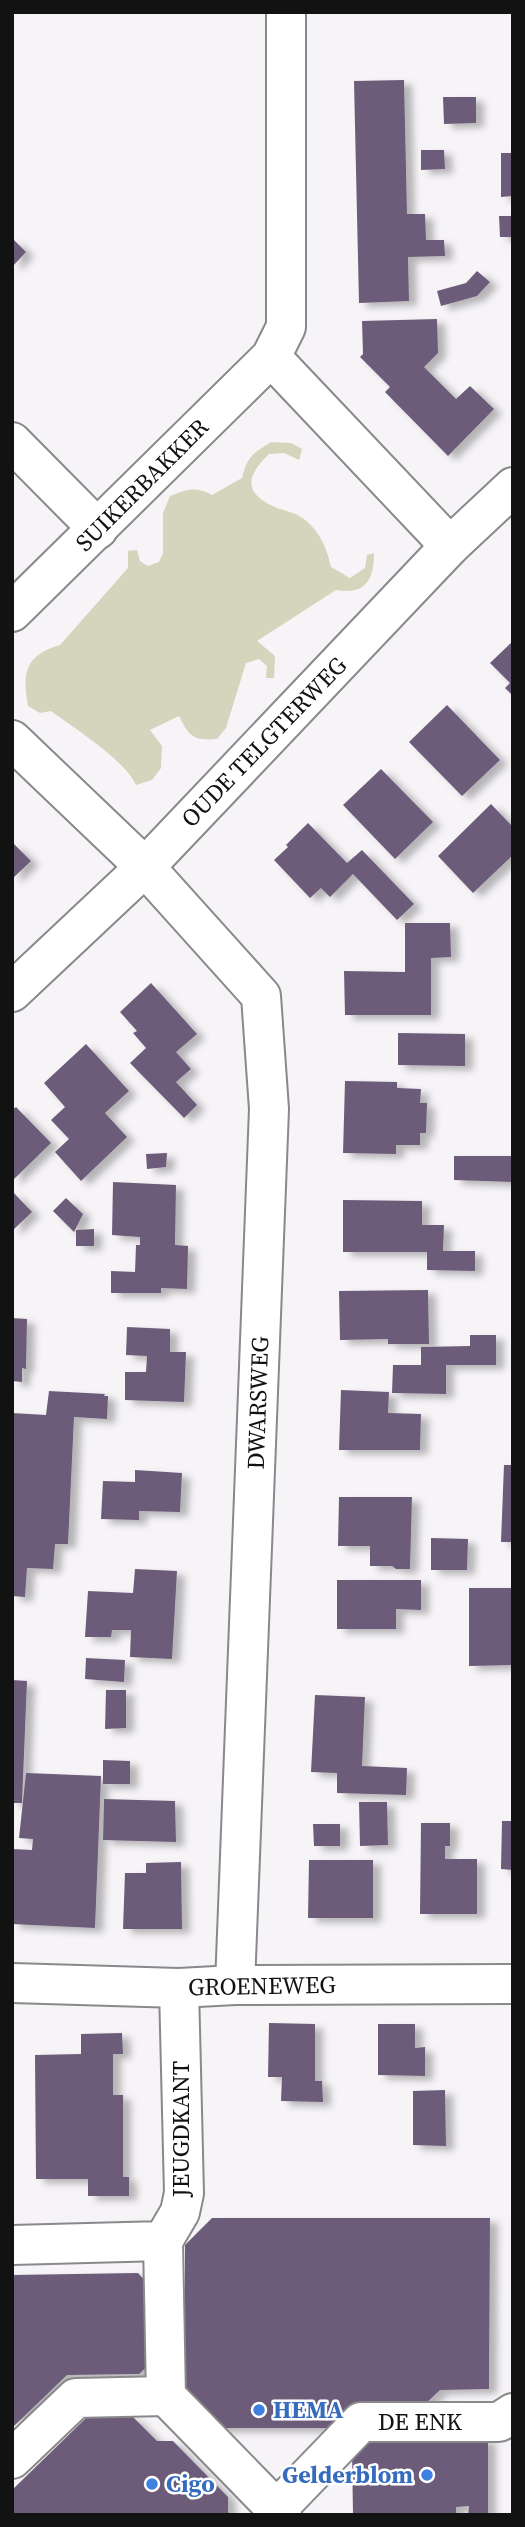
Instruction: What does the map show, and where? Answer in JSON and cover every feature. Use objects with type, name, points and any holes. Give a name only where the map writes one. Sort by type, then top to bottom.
[{"type":"street","name":"SUIKERBAKKER","points":[[12,612],[271,357],[286,327],[286,12]]},
{"type":"street","points":[[271,357],[450,546]]},
{"type":"street","points":[[12,442],[98,529]]},
{"type":"street","name":"OUDE TELGTERWEG","points":[[12,992],[145,867],[450,546],[513,488]]},
{"type":"street","points":[[12,740],[145,867]]},
{"type":"street","name":"DWARSWEG","points":[[145,867],[261,996],[269,1109],[236,1985]]},
{"type":"street","name":"GROENEWEG","points":[[12,1983],[179,1988],[236,1985],[513,1984]]},
{"type":"street","name":"JEUGDKANT","points":[[163,2241],[180,2212],[184,2193],[179,1988]]},
{"type":"street","points":[[12,2245],[163,2241],[166,2396],[75,2398],[12,2459]]},
{"type":"street","name":"DE ENK","points":[[166,2396],[280,2512],[361,2422],[499,2422],[513,2413]]},
{"type":"green space","points":[[271,442],[291,443],[302,449],[299,460],[284,453],[269,454],[261,462],[251,484],[257,496],[275,507],[301,517],[313,527],[321,539],[331,567],[350,578],[365,568],[367,555],[374,553],[370,578],[361,588],[336,590],[257,641],[275,656],[274,678],[266,678],[267,666],[259,659],[246,663],[226,728],[217,739],[193,736],[179,716],[150,730],[162,746],[161,768],[152,780],[136,785],[121,765],[85,735],[51,711],[40,713],[28,706],[26,675],[29,667],[39,654],[60,645],[128,568],[128,551],[137,550],[140,561],[148,566],[159,562],[163,553],[163,513],[170,496],[191,490],[201,490],[212,495],[242,478],[252,456]]},
{"type":"building","points":[[404,80],[407,214],[425,214],[426,240],[444,240],[445,256],[408,257],[409,301],[359,303],[354,81]]},
{"type":"building","points":[[443,97],[476,97],[476,123],[444,124]]},
{"type":"building","points":[[421,150],[444,150],[445,169],[421,170]]},
{"type":"building","points":[[501,153],[513,153],[513,196],[501,197]]},
{"type":"building","points":[[499,216],[513,216],[513,237],[500,237]]},
{"type":"building","points":[[12,238],[26,252],[12,267]]},
{"type":"building","points":[[477,271],[490,282],[477,296],[441,306],[437,291],[466,283]]},
{"type":"building","points":[[437,319],[438,353],[424,367],[456,399],[470,386],[494,409],[448,456],[385,392],[390,387],[360,357],[363,354],[362,321]]},
{"type":"building","points":[[513,641],[513,696],[505,688],[510,683],[490,663]]},
{"type":"building","points":[[447,705],[500,760],[462,796],[409,742]]},
{"type":"building","points":[[381,769],[433,822],[395,859],[343,805]]},
{"type":"building","points":[[491,804],[513,827],[513,855],[473,893],[438,856]]},
{"type":"building","points":[[308,823],[347,863],[362,850],[414,904],[397,920],[353,874],[330,897],[321,888],[310,898],[274,860]]},
{"type":"building","points":[[12,842],[31,861],[12,879]]},
{"type":"building","points":[[405,923],[450,923],[451,957],[431,958],[431,1015],[345,1015],[344,971],[405,972]]},
{"type":"building","points":[[151,983],[197,1034],[176,1052],[191,1069],[176,1082],[197,1105],[184,1118],[130,1063],[146,1048],[133,1033],[137,1031],[120,1012]]},
{"type":"building","points":[[398,1033],[465,1034],[465,1066],[398,1065]]},
{"type":"building","points":[[86,1044],[129,1091],[105,1113],[127,1137],[81,1181],[55,1152],[69,1139],[51,1120],[65,1107],[44,1083]]},
{"type":"building","points":[[345,1081],[397,1082],[397,1088],[421,1089],[420,1103],[427,1103],[426,1133],[420,1133],[420,1145],[396,1145],[396,1154],[343,1153]]},
{"type":"building","points":[[16,1107],[51,1143],[12,1181],[12,1110]]},
{"type":"building","points":[[167,1153],[166,1167],[147,1169],[146,1154]]},
{"type":"building","points":[[454,1156],[513,1156],[513,1182],[454,1180]]},
{"type":"building","points":[[113,1182],[176,1185],[175,1245],[188,1246],[187,1289],[161,1288],[161,1293],[111,1293],[111,1271],[135,1272],[136,1245],[140,1245],[140,1237],[112,1235]]},
{"type":"building","points":[[12,1191],[32,1212],[12,1231]]},
{"type":"building","points":[[66,1198],[83,1214],[74,1232],[53,1211]]},
{"type":"building","points":[[343,1200],[422,1201],[422,1225],[444,1225],[443,1251],[475,1251],[475,1271],[427,1270],[427,1252],[343,1252]]},
{"type":"building","points":[[94,1229],[94,1246],[76,1246],[76,1230]]},
{"type":"building","points":[[428,1290],[429,1344],[388,1344],[388,1339],[340,1340],[339,1291]]},
{"type":"building","points":[[12,1318],[27,1319],[26,1369],[22,1368],[22,1382],[12,1381]]},
{"type":"building","points":[[127,1327],[170,1329],[170,1352],[186,1352],[184,1402],[125,1400],[125,1372],[146,1372],[147,1356],[126,1355]]},
{"type":"building","points":[[470,1335],[496,1335],[496,1365],[446,1365],[446,1394],[392,1393],[393,1365],[421,1365],[421,1347],[470,1346]]},
{"type":"building","points":[[341,1390],[389,1392],[388,1413],[421,1414],[420,1450],[339,1450]]},
{"type":"building","points":[[49,1391],[105,1394],[104,1396],[108,1396],[107,1419],[74,1417],[68,1544],[55,1544],[53,1569],[27,1568],[25,1597],[12,1596],[12,1413],[46,1415]]},
{"type":"building","points":[[504,1465],[513,1465],[513,1542],[501,1542]]},
{"type":"building","points":[[135,1470],[182,1473],[180,1512],[139,1511],[139,1520],[101,1519],[103,1481],[135,1482]]},
{"type":"building","points":[[339,1497],[412,1497],[410,1569],[370,1566],[370,1546],[338,1546]]},
{"type":"building","points":[[431,1538],[468,1539],[467,1570],[431,1570]]},
{"type":"building","points":[[135,1569],[177,1571],[172,1659],[130,1657],[131,1630],[112,1630],[111,1637],[85,1637],[88,1591],[133,1593]]},
{"type":"building","points":[[337,1580],[421,1580],[421,1610],[396,1609],[396,1629],[337,1629]]},
{"type":"building","points":[[469,1588],[513,1588],[513,1665],[469,1666]]},
{"type":"building","points":[[86,1658],[125,1660],[124,1682],[85,1679]]},
{"type":"building","points":[[12,1680],[27,1681],[22,1803],[12,1803]]},
{"type":"building","points":[[106,1690],[126,1690],[126,1728],[105,1729]]},
{"type":"building","points":[[315,1695],[365,1697],[362,1766],[407,1768],[406,1795],[337,1793],[337,1773],[311,1772]]},
{"type":"building","points":[[103,1760],[130,1761],[130,1784],[103,1784]]},
{"type":"building","points":[[26,1773],[101,1776],[95,1928],[12,1924],[12,1849],[32,1850],[33,1839],[19,1838]]},
{"type":"building","points":[[104,1799],[175,1801],[176,1842],[103,1840]]},
{"type":"building","points":[[359,1802],[387,1802],[388,1845],[360,1846]]},
{"type":"building","points":[[502,1821],[513,1821],[513,1870],[501,1869]]},
{"type":"building","points":[[421,1823],[450,1823],[450,1846],[445,1846],[445,1859],[477,1859],[477,1914],[420,1914]]},
{"type":"building","points":[[313,1824],[340,1824],[340,1846],[314,1846]]},
{"type":"building","points":[[309,1860],[373,1860],[373,1918],[308,1918]]},
{"type":"building","points":[[181,1862],[182,1929],[123,1929],[125,1873],[146,1873],[146,1863]]},
{"type":"building","points":[[269,2023],[315,2024],[315,2081],[322,2081],[323,2102],[281,2101],[282,2077],[268,2077]]},
{"type":"building","points":[[378,2024],[415,2024],[415,2048],[425,2047],[425,2076],[378,2075]]},
{"type":"building","points":[[122,2033],[123,2054],[113,2054],[113,2095],[123,2095],[123,2177],[129,2177],[129,2196],[88,2196],[88,2179],[36,2179],[35,2055],[81,2054],[81,2034]]},
{"type":"building","points":[[445,2090],[446,2146],[413,2145],[413,2091]]},
{"type":"building","points":[[212,2218],[490,2218],[489,2389],[440,2390],[421,2408],[337,2428],[214,2428],[185,2398],[185,2245]]},
{"type":"building","points":[[138,2273],[150,2286],[151,2363],[139,2374],[67,2375],[12,2428],[12,2275]]},
{"type":"building","points":[[133,2417],[157,2441],[173,2441],[228,2497],[228,2512],[231,2515],[14,2515],[12,2490],[86,2418]]},
{"type":"building","points":[[488,2438],[488,2515],[468,2515],[469,2506],[456,2507],[456,2515],[353,2515],[352,2449],[364,2440]]},
{"type":"place","name":"HEMA","points":[[259,2410]]},
{"type":"place","name":"Gelderblom","points":[[427,2475]]},
{"type":"place","name":"Cigo","points":[[152,2484]]}]
